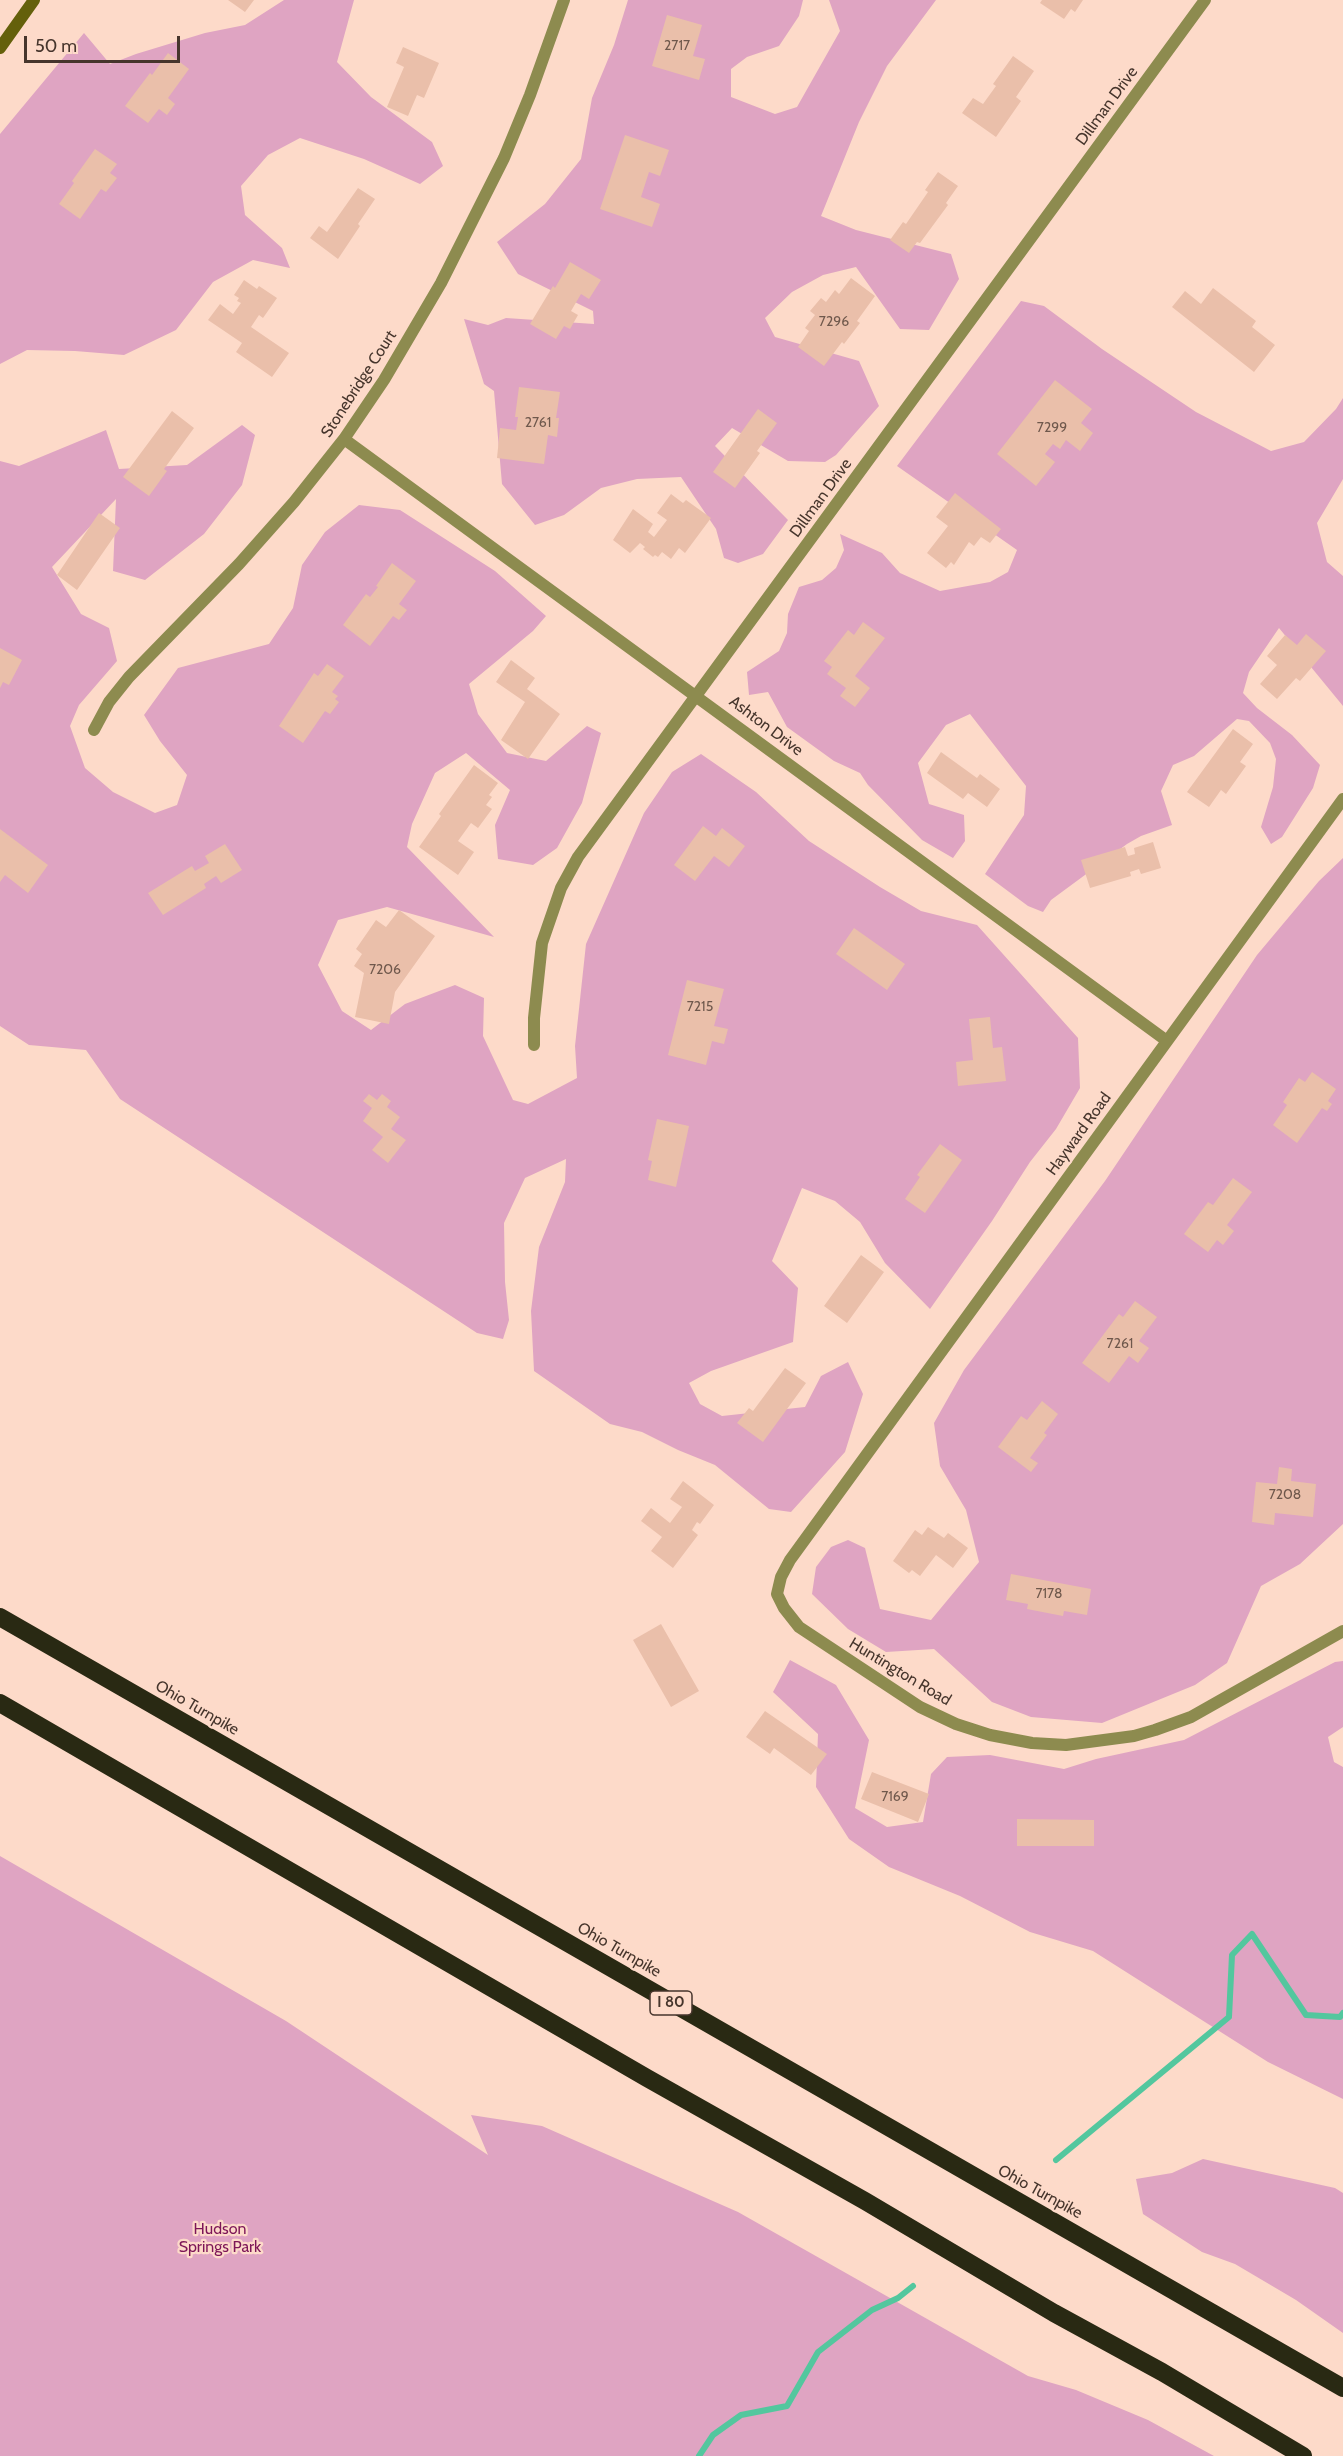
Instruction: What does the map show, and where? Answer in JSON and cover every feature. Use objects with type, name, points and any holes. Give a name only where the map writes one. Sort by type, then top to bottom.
[{"type":"highway","name":"Ohio Turnpike","points":[[0,1617],[1343,2388]]},
{"type":"highway","points":[[0,1703],[1303,2456]]},
{"type":"street","points":[[0,48],[34,0]]},
{"type":"street","name":"Stonebridge Court","points":[[94,730],[109,702],[129,677],[239,564],[294,502],[344,439],[384,380],[467,237],[524,110],[564,0]]},
{"type":"street","name":"Dillman Drive","points":[[534,1045],[534,1018],[542,943],[561,888],[578,857],[1205,0]]},
{"type":"street","name":"Ashton Drive","points":[[344,439],[698,695],[1167,1041]]},
{"type":"street","name":"Hayward Road","points":[[842,1489],[1343,799]]},
{"type":"street","name":"Huntington Road","points":[[842,1489],[790,1560],[781,1577],[777,1594],[784,1608],[799,1627],[910,1701],[956,1725],[990,1735],[1032,1743],[1066,1744],[1134,1736],[1155,1730],[1191,1717],[1343,1631]]},
{"type":"green space","points":[[284,0],[354,0],[337,62],[371,97],[432,142],[443,166],[420,184],[364,159],[300,138],[268,155],[241,186],[245,215],[282,248],[290,268],[253,260],[213,282],[176,330],[124,355],[27,350],[0,364],[0,134],[84,33],[110,64],[205,33],[245,25]]},
{"type":"green space","points":[[628,0],[803,0],[799,16],[779,46],[747,57],[731,69],[731,97],[775,114],[797,107],[840,31],[829,0],[936,0],[887,66],[859,122],[821,216],[856,230],[951,254],[959,279],[929,330],[900,329],[856,267],[823,275],[792,292],[765,318],[775,337],[859,361],[879,406],[836,455],[825,462],[788,461],[732,428],[715,446],[788,520],[763,554],[738,563],[724,558],[716,529],[681,477],[637,479],[601,488],[564,515],[535,525],[502,484],[494,391],[484,384],[464,319],[488,325],[506,318],[594,324],[593,311],[518,274],[497,242],[545,204],[581,159],[592,98],[614,45]]},
{"type":"green space","points":[[1021,301],[1044,306],[1102,349],[1196,412],[1271,451],[1304,442],[1336,409],[1343,398],[1343,479],[1317,523],[1327,562],[1343,576],[1343,706],[1279,628],[1249,672],[1243,693],[1257,708],[1292,735],[1320,765],[1313,788],[1282,837],[1271,844],[1261,827],[1273,787],[1276,759],[1270,743],[1249,721],[1237,719],[1194,756],[1173,765],[1161,791],[1172,825],[1141,836],[1127,844],[1051,900],[1043,912],[1028,906],[985,874],[1024,815],[1026,786],[970,714],[946,725],[918,763],[929,804],[964,815],[965,841],[953,858],[922,840],[868,785],[860,773],[834,761],[787,727],[768,692],[749,695],[747,672],[779,651],[787,633],[788,614],[799,587],[822,580],[836,568],[844,550],[840,534],[882,553],[900,573],[940,591],[990,582],[1008,572],[1017,550],[897,466]]},
{"type":"green space","points":[[242,425],[255,435],[242,485],[204,534],[145,580],[113,571],[116,499],[52,567],[81,614],[109,628],[117,661],[79,705],[70,726],[85,768],[113,792],[155,813],[177,805],[187,775],[160,741],[144,715],[178,668],[269,644],[293,608],[302,565],[325,532],[359,505],[400,510],[495,571],[546,616],[533,631],[469,684],[478,714],[507,753],[546,761],[587,726],[601,733],[582,803],[557,848],[533,865],[498,859],[495,825],[510,790],[466,753],[435,773],[412,824],[407,847],[494,937],[387,907],[338,920],[318,965],[342,1011],[371,1030],[405,1004],[455,985],[484,998],[483,1036],[513,1100],[528,1104],[577,1078],[575,1046],[586,944],[644,813],[672,772],[701,754],[756,792],[809,841],[880,887],[921,911],[977,925],[1078,1038],[1080,1088],[1056,1129],[1030,1162],[930,1309],[885,1263],[860,1222],[835,1201],[802,1188],[772,1261],[798,1288],[793,1342],[711,1371],[689,1383],[700,1404],[722,1416],[805,1407],[821,1376],[848,1362],[863,1394],[845,1452],[791,1512],[769,1509],[715,1465],[642,1432],[610,1424],[534,1371],[531,1311],[539,1247],[565,1182],[566,1159],[525,1178],[504,1223],[505,1282],[509,1320],[503,1339],[477,1333],[120,1099],[86,1050],[29,1045],[0,1026],[0,461],[19,466],[106,430],[119,469],[187,465]]},
{"type":"green space","points":[[1343,858],[1343,1524],[1300,1564],[1261,1586],[1227,1663],[1195,1685],[1102,1723],[1031,1717],[992,1702],[934,1649],[886,1652],[848,1629],[812,1594],[816,1567],[831,1547],[848,1540],[865,1548],[880,1609],[931,1620],[979,1562],[966,1510],[940,1466],[934,1423],[964,1370],[1105,1181],[1257,955],[1319,881]]},
{"type":"green space","points":[[790,1660],[836,1685],[869,1740],[855,1808],[887,1827],[923,1822],[931,1774],[947,1757],[990,1755],[1064,1769],[1096,1759],[1184,1740],[1335,1662],[1343,1661],[1343,1727],[1328,1737],[1334,1762],[1343,1767],[1343,2099],[1268,2062],[1093,1951],[1030,1932],[960,1896],[889,1867],[849,1839],[816,1787],[818,1734],[773,1692]]},
{"type":"green space","name":"Hudson Springs Park","points":[[0,1856],[286,2021],[488,2155],[471,2115],[542,2126],[738,2212],[1028,2376],[1076,2390],[1148,2420],[1214,2456],[0,2456]]},
{"type":"green space","points":[[1203,2159],[1335,2188],[1343,2193],[1343,2333],[1296,2300],[1235,2264],[1202,2252],[1143,2214],[1136,2179],[1172,2173]]},
{"type":"building","points":[[228,0],[254,0],[245,12]]},
{"type":"building","points":[[1042,0],[1083,0],[1075,12],[1071,9],[1064,19],[1040,3]]},
{"type":"building","points":[[667,15],[702,25],[693,56],[705,59],[699,80],[652,66]]},
{"type":"building","points":[[403,47],[439,63],[424,98],[417,95],[408,116],[387,107],[404,67],[396,63]]},
{"type":"building","points":[[168,53],[189,69],[168,98],[175,104],[167,115],[159,109],[148,123],[125,106]]},
{"type":"building","points":[[1013,56],[1034,71],[1016,97],[1021,101],[996,137],[962,113],[973,98],[983,104],[996,86],[993,84]]},
{"type":"building","points":[[625,135],[669,150],[660,176],[649,172],[641,197],[660,204],[652,227],[600,209]]},
{"type":"building","points":[[95,149],[117,164],[110,173],[117,178],[106,192],[101,189],[80,219],[59,204]]},
{"type":"building","points":[[938,172],[958,186],[946,203],[948,205],[920,243],[917,242],[909,253],[890,240],[903,222],[906,224],[928,192],[925,190]]},
{"type":"building","points":[[358,188],[375,199],[338,259],[310,238],[319,226],[327,232]]},
{"type":"building","points":[[570,262],[601,280],[589,299],[581,294],[571,311],[578,315],[570,329],[564,326],[556,339],[530,324]]},
{"type":"building","points":[[851,278],[875,296],[857,321],[860,323],[824,366],[798,347],[809,331],[805,328],[815,315],[810,311],[821,298],[826,302],[835,290],[839,294]]},
{"type":"building","points":[[244,280],[257,289],[259,286],[277,298],[263,318],[259,315],[251,327],[289,353],[272,377],[236,352],[242,343],[208,320],[220,304],[233,314],[241,303],[234,295]]},
{"type":"building","points":[[1213,288],[1256,321],[1252,327],[1275,345],[1254,372],[1172,307],[1185,291],[1201,304]]},
{"type":"building","points":[[1055,380],[1092,409],[1081,423],[1093,433],[1080,451],[1066,440],[1060,449],[1053,444],[1045,454],[1055,462],[1036,486],[997,454]]},
{"type":"building","points":[[519,387],[560,392],[556,418],[559,418],[557,437],[548,435],[544,464],[497,458],[500,428],[516,430],[518,417],[515,417]]},
{"type":"building","points":[[758,409],[777,423],[757,451],[760,453],[735,488],[713,472]]},
{"type":"building","points":[[172,411],[194,428],[164,469],[167,471],[149,496],[123,477]]},
{"type":"building","points":[[955,493],[1001,529],[990,543],[981,537],[974,546],[969,542],[954,565],[951,562],[946,568],[927,553],[948,526],[936,517]]},
{"type":"building","points":[[671,494],[683,503],[686,500],[711,518],[685,553],[679,548],[671,559],[662,552],[658,557],[655,555],[653,557],[643,549],[645,547],[640,543],[630,553],[613,540],[633,509],[653,524],[648,532],[654,537],[667,520],[657,513]]},
{"type":"building","points":[[99,513],[120,528],[77,590],[57,575]]},
{"type":"building","points":[[392,563],[416,581],[399,604],[407,610],[399,620],[393,616],[370,646],[343,625],[366,594],[370,597],[378,587],[376,586]]},
{"type":"building","points":[[863,622],[885,638],[855,676],[870,688],[855,707],[840,696],[846,688],[827,674],[832,667],[824,661],[848,630],[854,635]]},
{"type":"building","points":[[1306,634],[1326,651],[1300,681],[1296,678],[1277,699],[1260,684],[1277,665],[1267,656],[1285,635],[1297,645]]},
{"type":"building","points":[[0,648],[22,660],[9,685],[3,682],[0,688]]},
{"type":"building","points":[[511,660],[535,678],[527,689],[560,714],[528,759],[501,740],[525,702],[496,682]]},
{"type":"building","points":[[327,664],[344,676],[332,692],[338,696],[335,699],[339,702],[330,714],[325,711],[303,743],[279,726],[314,673],[318,676]]},
{"type":"building","points":[[1233,729],[1253,744],[1240,762],[1246,766],[1226,794],[1221,790],[1209,807],[1187,792]]},
{"type":"building","points":[[941,752],[977,778],[980,774],[1000,789],[987,807],[968,793],[963,799],[927,773]]},
{"type":"building","points":[[474,765],[498,783],[489,795],[492,797],[486,805],[492,809],[478,828],[471,823],[458,841],[474,852],[458,875],[419,847]]},
{"type":"building","points":[[703,826],[716,836],[722,828],[745,846],[729,867],[714,856],[695,881],[674,865]]},
{"type":"building","points":[[0,829],[48,865],[28,893],[5,875],[0,882]]},
{"type":"building","points":[[1153,842],[1161,868],[1141,874],[1139,869],[1130,872],[1131,876],[1090,888],[1081,860],[1125,847],[1128,856],[1135,854],[1134,848]]},
{"type":"building","points":[[225,844],[242,870],[221,883],[216,876],[204,884],[206,888],[163,915],[148,893],[192,866],[195,871],[209,863],[205,856]]},
{"type":"building","points":[[399,910],[435,936],[395,992],[389,1024],[355,1017],[364,973],[354,966],[362,954],[356,949],[376,920],[386,927]]},
{"type":"building","points":[[854,928],[905,964],[887,990],[836,954]]},
{"type":"building","points":[[687,980],[724,989],[714,1026],[728,1029],[724,1044],[712,1041],[706,1065],[668,1055]]},
{"type":"building","points":[[990,1017],[993,1048],[1002,1047],[1006,1081],[958,1086],[956,1062],[973,1060],[969,1019]]},
{"type":"building","points":[[1312,1072],[1336,1089],[1328,1101],[1332,1104],[1327,1111],[1322,1108],[1297,1143],[1273,1125],[1287,1105],[1283,1102],[1299,1078],[1305,1082]]},
{"type":"building","points":[[369,1094],[377,1100],[382,1094],[391,1101],[387,1107],[400,1117],[391,1129],[406,1140],[388,1163],[372,1150],[383,1137],[363,1121],[372,1108],[363,1101]]},
{"type":"building","points":[[657,1119],[689,1126],[676,1187],[648,1180],[652,1161],[648,1160]]},
{"type":"building","points":[[940,1144],[962,1160],[925,1213],[905,1199],[920,1177],[917,1175]]},
{"type":"building","points":[[1233,1178],[1252,1192],[1227,1225],[1234,1231],[1223,1245],[1217,1240],[1208,1252],[1184,1234],[1208,1202],[1213,1205]]},
{"type":"building","points":[[861,1255],[884,1272],[847,1323],[824,1306]]},
{"type":"building","points":[[1135,1301],[1157,1317],[1139,1341],[1149,1348],[1138,1363],[1129,1356],[1109,1383],[1082,1363],[1119,1314],[1123,1317]]},
{"type":"building","points":[[785,1368],[806,1383],[763,1442],[737,1423],[749,1408],[753,1411]]},
{"type":"building","points":[[1042,1401],[1058,1414],[1044,1433],[1047,1435],[1030,1458],[1038,1463],[1031,1472],[998,1447],[1021,1416],[1027,1420]]},
{"type":"building","points":[[1279,1467],[1292,1469],[1291,1481],[1316,1484],[1313,1517],[1275,1513],[1274,1525],[1252,1522],[1256,1482],[1277,1484]]},
{"type":"building","points":[[683,1481],[714,1505],[700,1524],[697,1522],[692,1530],[698,1535],[673,1568],[651,1551],[662,1537],[641,1521],[651,1508],[670,1523],[682,1507],[670,1499]]},
{"type":"building","points":[[928,1527],[944,1538],[948,1533],[968,1548],[953,1568],[936,1555],[920,1576],[912,1570],[909,1573],[893,1561],[915,1530],[922,1535]]},
{"type":"building","points":[[1011,1574],[1091,1589],[1087,1615],[1064,1611],[1063,1616],[1027,1609],[1028,1604],[1006,1600]]},
{"type":"building","points":[[661,1624],[699,1691],[671,1707],[633,1640]]},
{"type":"building","points":[[765,1711],[827,1754],[811,1775],[774,1748],[770,1754],[746,1737]]},
{"type":"building","points":[[872,1772],[929,1794],[918,1822],[861,1799]]},
{"type":"building","points":[[1017,1819],[1094,1820],[1094,1846],[1017,1846]]},
{"type":"waterway","points":[[1056,2160],[1229,2017],[1232,1955],[1252,1934],[1306,2015],[1340,2017],[1343,2013]]},
{"type":"waterway","points":[[699,2456],[713,2435],[741,2415],[787,2406],[818,2352],[872,2310],[898,2298],[913,2286]]}]
